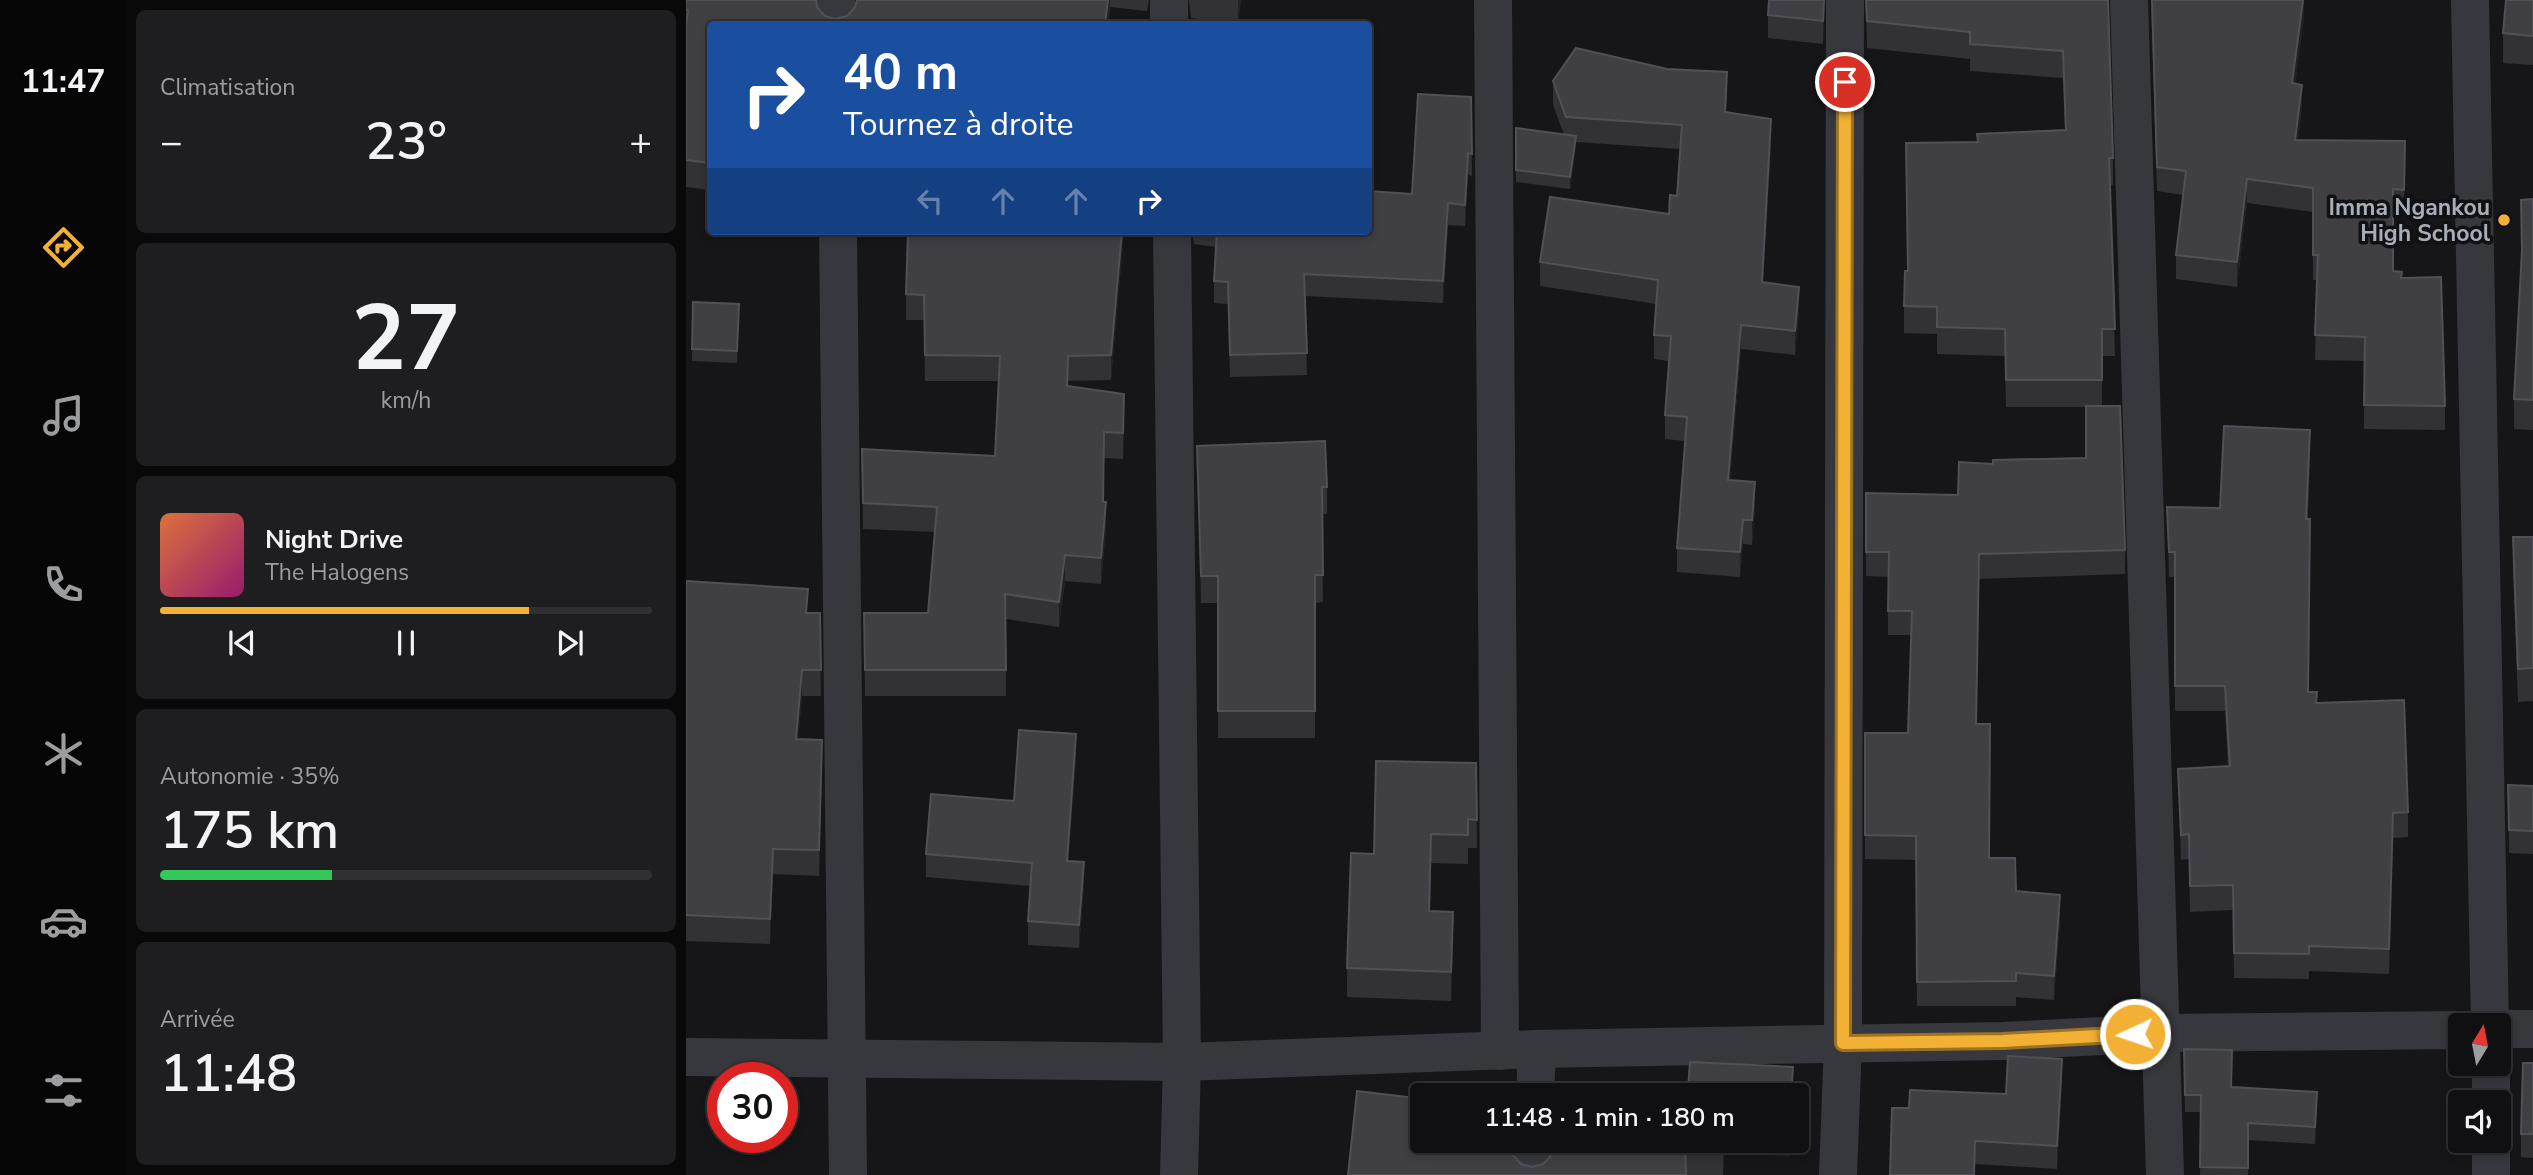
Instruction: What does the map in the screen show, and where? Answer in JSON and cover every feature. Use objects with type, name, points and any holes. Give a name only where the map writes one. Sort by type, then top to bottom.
[{"type":"street","points":[[836,0],[836,21]]},
{"type":"street","points":[[1169,0],[1169,21]]},
{"type":"street","points":[[1493,0],[1519,1050],[1530,1083]]},
{"type":"street","points":[[1838,1175],[1843,1043],[1845,0]]},
{"type":"street","points":[[2129,0],[2165,1175]]},
{"type":"street","points":[[2470,0],[2490,1013]]},
{"type":"street","points":[[838,235],[848,1175]]},
{"type":"street","points":[[1172,235],[1182,1062],[1180,1175]]},
{"type":"street","points":[[2511,1029],[2533,1029]]},
{"type":"street","points":[[686,1057],[1182,1062],[1519,1050],[2003,1041],[2161,1033],[2448,1030]]},
{"type":"street","points":[[1532,1175],[1533,1153]]},
{"type":"street","points":[[2491,1153],[2491,1175]]},
{"type":"building","points":[[686,0],[816,0],[817,7],[825,16],[835,19],[847,16],[857,0],[1108,0],[1105,21],[707,21],[707,163],[686,160]]},
{"type":"building","points":[[1769,0],[1824,0],[1823,21],[1768,15]]},
{"type":"building","points":[[1866,0],[2108,0],[2113,158],[2109,158],[2115,329],[2102,329],[2102,380],[2006,380],[2005,329],[1937,327],[1937,307],[1904,306],[1905,271],[1908,271],[1906,143],[1978,142],[1977,134],[2066,130],[2063,51],[1970,44],[1970,32],[1867,21]]},
{"type":"building","points":[[2152,0],[2303,0],[2292,83],[2302,85],[2295,140],[2405,141],[2404,190],[2393,189],[2393,271],[2402,272],[2401,278],[2441,277],[2445,406],[2364,405],[2365,337],[2315,335],[2318,255],[2313,255],[2313,188],[2247,179],[2237,262],[2176,255],[2186,171],[2157,167]]},
{"type":"building","points":[[2506,0],[2533,0],[2533,36],[2503,33]]},
{"type":"building","points":[[1576,48],[1667,69],[1727,72],[1725,112],[1771,119],[1762,282],[1799,287],[1795,331],[1741,325],[1728,480],[1755,482],[1752,520],[1743,520],[1740,552],[1677,548],[1687,417],[1665,415],[1671,336],[1654,335],[1658,280],[1540,262],[1550,197],[1669,214],[1670,195],[1677,196],[1682,125],[1566,117],[1553,81]]},
{"type":"building","points":[[1418,94],[1471,97],[1472,154],[1468,153],[1465,205],[1448,203],[1443,281],[1304,274],[1307,353],[1230,355],[1228,282],[1214,281],[1217,235],[1372,235],[1372,191],[1412,194]]},
{"type":"building","points":[[1516,128],[1576,136],[1570,177],[1516,170]]},
{"type":"building","points":[[2533,199],[2533,400],[2514,399],[2522,250],[2521,200]]},
{"type":"building","points":[[908,235],[1122,235],[1111,355],[1068,356],[1067,386],[1124,394],[1123,433],[1104,432],[1103,502],[1106,502],[1101,558],[1065,555],[1059,602],[1005,594],[1006,670],[865,670],[864,613],[928,613],[937,507],[863,503],[862,449],[995,456],[1000,356],[925,355],[924,295],[906,294]]},
{"type":"building","points":[[693,302],[739,304],[737,351],[692,349]]},
{"type":"building","points":[[2086,406],[2120,406],[2125,550],[1979,554],[1976,724],[1990,724],[1989,858],[2015,858],[2016,891],[2060,895],[2054,976],[2016,973],[2016,981],[1917,982],[1916,836],[1865,835],[1865,733],[1908,733],[1912,611],[1888,611],[1889,552],[1866,552],[1866,493],[1958,495],[1959,462],[1993,464],[1993,460],[2086,458]]},
{"type":"building","points":[[2224,426],[2310,430],[2306,519],[2310,519],[2308,692],[2317,692],[2316,703],[2404,700],[2408,812],[2393,813],[2389,949],[2309,946],[2309,954],[2234,953],[2233,885],[2190,886],[2189,834],[2181,835],[2178,769],[2230,766],[2225,686],[2175,686],[2175,552],[2169,552],[2167,507],[2220,508]]},
{"type":"building","points":[[1325,441],[1327,487],[1322,487],[1323,575],[1315,575],[1315,711],[1218,711],[1218,576],[1201,576],[1197,446]]},
{"type":"building","points":[[2513,537],[2533,537],[2533,668],[2518,669]]},
{"type":"building","points":[[686,581],[808,589],[806,613],[820,613],[821,670],[802,670],[796,739],[822,740],[819,850],[773,849],[770,919],[686,915]]},
{"type":"building","points":[[1019,730],[1076,734],[1067,861],[1084,862],[1079,925],[1028,921],[1032,863],[926,854],[931,794],[1014,801]]},
{"type":"building","points":[[1376,761],[1476,763],[1477,820],[1468,819],[1468,835],[1431,834],[1429,911],[1453,912],[1451,972],[1347,968],[1351,853],[1374,854]]},
{"type":"building","points":[[2508,785],[2533,786],[2533,831],[2509,830]]},
{"type":"building","points":[[2184,1049],[2232,1050],[2231,1087],[2317,1092],[2315,1127],[2248,1123],[2248,1168],[2200,1167],[2201,1095],[2185,1095]]},
{"type":"building","points":[[2008,1056],[2062,1059],[2057,1146],[1975,1141],[1974,1175],[1890,1175],[1892,1108],[1909,1108],[1910,1090],[2006,1094]]},
{"type":"building","points":[[1690,1062],[1793,1067],[1792,1083],[1688,1083]]},
{"type":"building","points":[[2523,1063],[2533,1063],[2533,1134],[2521,1134]]},
{"type":"building","points":[[1357,1091],[1410,1097],[1410,1153],[1513,1153],[1521,1164],[1532,1167],[1543,1164],[1551,1153],[1685,1153],[1686,1175],[1348,1175]]},
{"type":"place","name":"Imma Ngankou High School","points":[[2504,220]]},
{"type":"route","points":[[1845,82],[1843,1043],[2003,1041],[2135,1034]]}]
